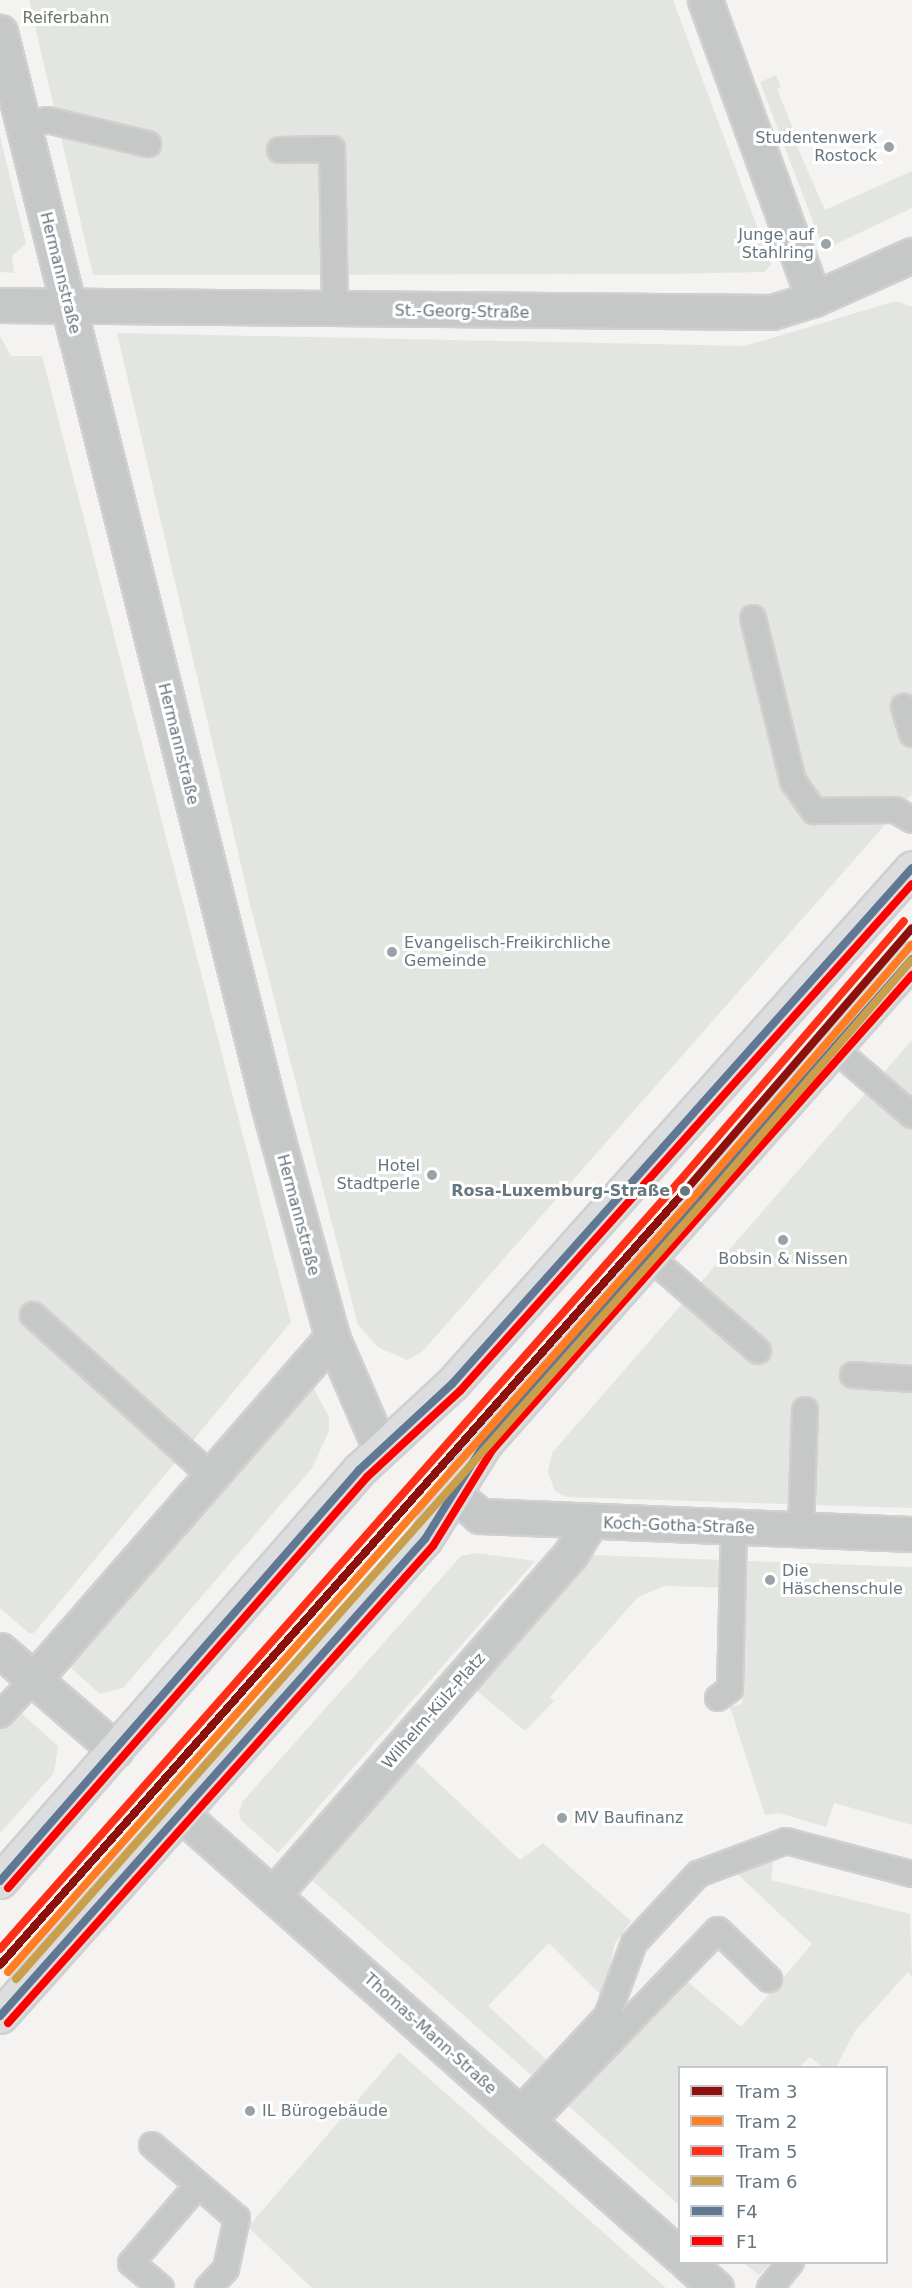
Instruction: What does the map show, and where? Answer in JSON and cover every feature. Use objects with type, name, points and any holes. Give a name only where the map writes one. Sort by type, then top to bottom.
[{"type":"street","points":[[705,0],[814,298]]},
{"type":"street","name":"Hermannstraße","points":[[0,32],[268,1104],[332,1337],[380,1448]]},
{"type":"street","name":"St.-Georg-Straße","points":[[0,306],[69,309],[772,312],[876,273],[912,255]]},
{"type":"street","points":[[876,273],[912,282]]},
{"type":"street","points":[[0,1881],[380,1448],[452,1384],[912,868]]},
{"type":"street","points":[[0,2016],[425,1539],[485,1443],[912,959]]},
{"type":"street","points":[[34,1679],[332,1337]]},
{"type":"street","name":"Koch-Gotha-Straße","points":[[454,1494],[480,1516],[912,1534]]},
{"type":"street","name":"Wilhelm-Külz-Platz","points":[[273,1895],[570,1555],[590,1522]]},
{"type":"street","points":[[0,1650],[116,1750]]},
{"type":"street","name":"Thomas-Mann-Straße","points":[[180,1813],[678,2254]]},
{"type":"street","points":[[689,2264],[716,2288]]},
{"type":"lane","points":[[24,127],[47,120],[148,144]]},
{"type":"lane","points":[[280,150],[332,149],[336,311]]},
{"type":"lane","points":[[753,618],[793,781],[814,812],[895,810],[912,820]]},
{"type":"lane","points":[[904,707],[912,734]]},
{"type":"lane","points":[[834,1048],[912,1115]]},
{"type":"lane","points":[[650,1257],[758,1351]]},
{"type":"lane","points":[[33,1316],[210,1475]]},
{"type":"lane","points":[[853,1375],[912,1379]]},
{"type":"lane","points":[[801,1530],[805,1410]]},
{"type":"lane","points":[[718,1698],[730,1689],[734,1527]]},
{"type":"lane","points":[[0,1715],[34,1679]]},
{"type":"lane","points":[[525,2118],[607,2016],[633,1943],[698,1874],[786,1841],[912,1874]]},
{"type":"lane","points":[[525,2118],[718,1930],[769,1979]]},
{"type":"lane","points":[[152,2145],[237,2218],[226,2269],[208,2288]]},
{"type":"lane","points":[[161,2288],[131,2263],[197,2186]]},
{"type":"lane","points":[[770,2288],[789,2264]]},
{"type":"green space","name":"Reiferbahn","points":[[29,0],[673,0],[771,264],[765,272],[666,274],[93,275]]},
{"type":"green space","points":[[776,75],[781,87],[777,89],[795,134],[792,135],[825,210],[912,171],[912,208],[834,245],[820,240],[760,82]]},
{"type":"green space","points":[[0,136],[26,244],[12,256],[14,273],[0,272]]},
{"type":"green space","points":[[896,301],[912,307],[912,794],[422,1352],[407,1360],[378,1347],[358,1325],[251,908],[117,333],[745,346]]},
{"type":"green space","points":[[0,336],[11,356],[42,356],[291,1322],[34,1633],[29,1633],[0,1608]]},
{"type":"green space","points":[[912,1040],[912,1508],[567,1497],[555,1491],[548,1472],[552,1453]]},
{"type":"green space","points":[[309,1380],[329,1417],[329,1431],[312,1468],[123,1688],[100,1694],[63,1661]]},
{"type":"green space","points":[[476,1553],[535,1561],[278,1853],[241,1820],[239,1812],[243,1801],[461,1556]]},
{"type":"green space","points":[[590,1555],[912,1567],[912,1825],[834,1803],[826,1827],[779,1813],[765,1815],[730,1707],[742,1704],[745,1588],[664,1586],[638,1597],[550,1697],[554,1701],[525,1731],[472,1687]]},
{"type":"green space","points":[[0,1694],[58,1746],[54,1773],[0,1833]]},
{"type":"green space","points":[[412,1758],[520,1860],[543,1843],[631,1921],[615,1943],[603,1997],[549,1943],[488,2006],[547,2060],[531,2075],[305,1874]]},
{"type":"green space","points":[[774,1854],[771,1880],[910,1914],[912,1976],[908,1972],[855,2031],[837,2066],[821,2066],[810,2057],[800,2066],[678,2066],[678,2204],[563,2101],[681,1976],[741,2027],[812,1944],[733,1870]]},
{"type":"green space","points":[[399,2052],[666,2288],[312,2288],[248,2227]]},
{"type":"green space","points":[[745,2264],[770,2264],[759,2275]]},
{"type":"tram line","name":"5","points":[[0,1949],[677,1184],[904,921]]},
{"type":"tram line","name":"3","points":[[0,1965],[685,1191],[912,928]]},
{"type":"tram line","name":"2","points":[[8,1972],[693,1198],[912,944]]},
{"type":"tram line","name":"6","points":[[16,1979],[701,1205],[912,960]]},
{"type":"transit line","name":"F4","points":[[0,1881],[359,1470],[452,1384],[912,868]]},
{"type":"transit line","name":"F1","points":[[8,1888],[367,1477],[460,1391],[912,884]]},
{"type":"transit line","name":"F4","points":[[0,2016],[425,1539],[485,1443],[912,959]]},
{"type":"transit line","name":"F1","points":[[8,2023],[433,1546],[493,1449],[912,975]]},
{"type":"place","name":"Studentenwerk Rostock","points":[[889,147]]},
{"type":"place","name":"Junge auf Stahlring","points":[[826,244]]},
{"type":"place","name":"Evangelisch-Freikirchliche Gemeinde","points":[[392,952]]},
{"type":"place","name":"Hotel Stadtperle","points":[[432,1175]]},
{"type":"place","name":"Rosa-Luxemburg-Straße","points":[[685,1191]]},
{"type":"place","name":"Bobsin & Nissen","points":[[783,1240]]},
{"type":"place","name":"Die Häschenschule","points":[[770,1580]]},
{"type":"place","name":"MV Baufinanz","points":[[562,1818]]},
{"type":"place","name":"IL Bürogebäude","points":[[250,2111]]}]
